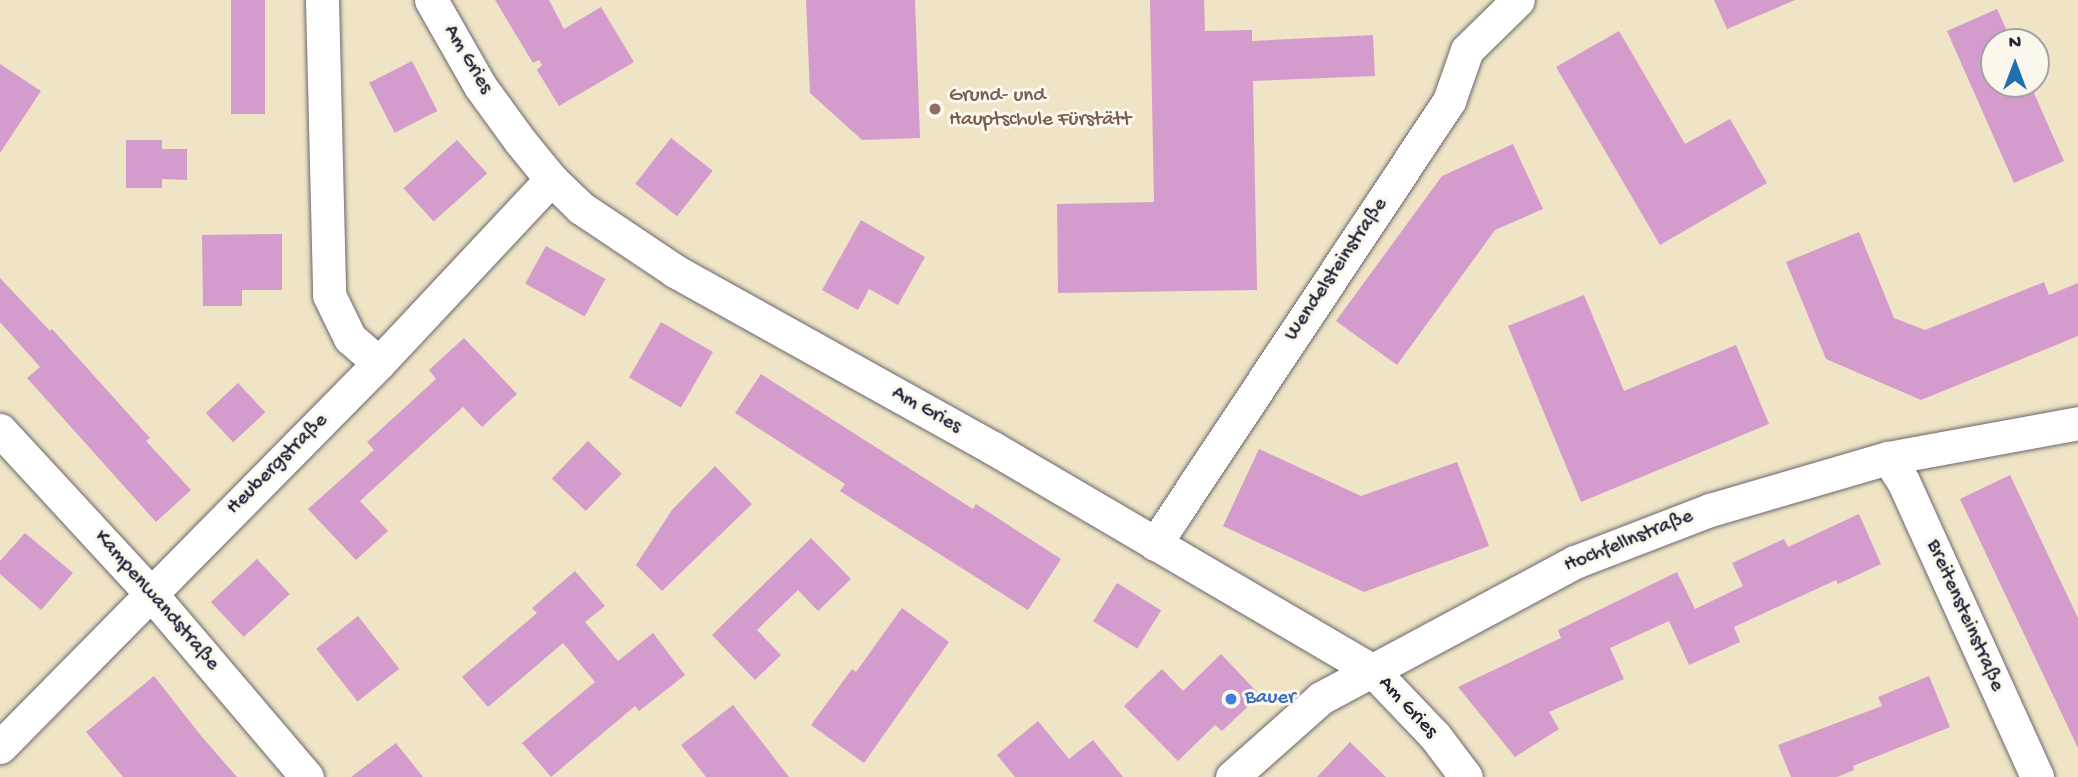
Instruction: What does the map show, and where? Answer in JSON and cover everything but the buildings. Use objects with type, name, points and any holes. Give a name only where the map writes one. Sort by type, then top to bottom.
[{"type":"street","points":[[322,0],[329,295],[350,338],[379,363]]},
{"type":"street","name":"Am Gries","points":[[431,0],[481,86],[551,179],[581,208],[675,271],[993,448],[1372,670],[1435,736],[1466,777]]},
{"type":"street","name":"Wendelsteinstraße","points":[[1155,544],[1449,101],[1467,50],[1518,0]]},
{"type":"street","name":"Heubergstraße","points":[[0,747],[379,363],[551,179]]},
{"type":"street","name":"Hochfellnstraße","points":[[1231,777],[1321,698],[1575,562],[1710,510],[1888,458],[2078,423]]},
{"type":"street","name":"Kampenwandstraße","points":[[0,429],[152,594],[307,777]]},
{"type":"street","name":"Breitensteinstraße","points":[[1888,458],[1903,481],[2037,777]]},
{"type":"place","name":"Grund- und Hauptschule Fürstätt","points":[[935,109]]},
{"type":"place","name":"Bauer","points":[[1231,699]]}]
